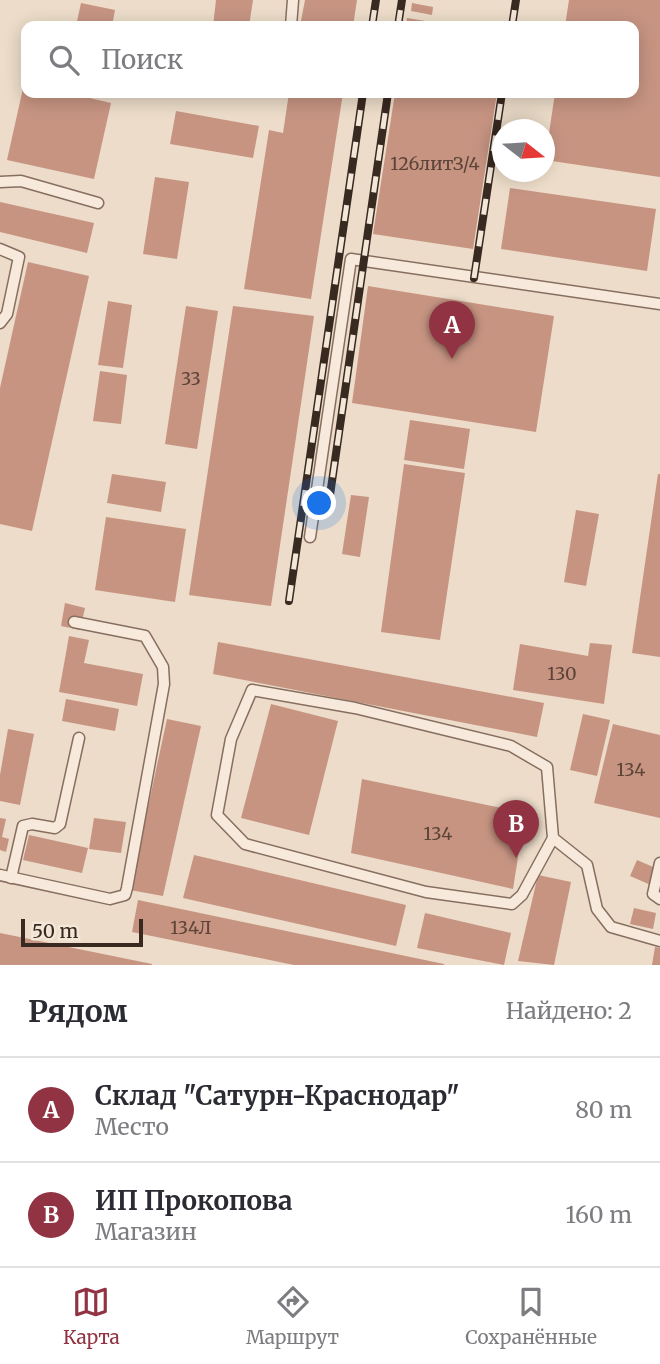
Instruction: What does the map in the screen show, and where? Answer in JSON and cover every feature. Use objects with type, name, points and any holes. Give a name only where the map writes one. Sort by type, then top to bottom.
[{"type":"lane","points":[[291,21],[293,0]]},
{"type":"lane","points":[[0,182],[21,181],[98,203]]},
{"type":"lane","points":[[0,249],[19,257],[7,314],[0,323]]},
{"type":"lane","points":[[310,537],[351,259],[660,304]]},
{"type":"lane","points":[[0,875],[117,900],[125,895],[164,675],[145,636],[74,622]]},
{"type":"lane","points":[[553,838],[522,895],[512,904],[426,892],[245,844],[218,815],[231,739],[252,690],[355,708],[511,746],[547,767],[553,838],[587,865],[597,909],[611,927],[660,941]]},
{"type":"lane","points":[[11,878],[23,826],[32,824],[55,828],[60,824],[79,738]]},
{"type":"lane","points":[[660,863],[653,894],[660,899]]},
{"type":"building","points":[[216,0],[253,0],[250,21],[214,21]]},
{"type":"building","points":[[305,0],[357,0],[354,21],[301,21]]},
{"type":"building","points":[[569,0],[660,0],[660,177],[555,161],[555,119],[551,119],[554,98],[639,98],[639,21],[566,21]]},
{"type":"building","points":[[81,3],[115,10],[113,21],[77,21]]},
{"type":"building","points":[[412,3],[433,7],[432,15],[411,11]]},
{"type":"building","points":[[21,97],[90,98],[111,103],[94,179],[7,160]]},
{"type":"building","points":[[288,98],[342,98],[311,299],[244,289],[269,130],[283,133]]},
{"type":"building","points":[[394,98],[496,98],[473,249],[373,234]]},
{"type":"building","points":[[176,111],[259,126],[253,158],[170,144]]},
{"type":"building","points":[[155,177],[189,182],[177,259],[143,254]]},
{"type":"building","points":[[510,188],[656,209],[647,271],[501,249]]},
{"type":"building","points":[[0,202],[94,223],[87,253],[0,232]]},
{"type":"building","points":[[28,262],[89,276],[32,531],[0,524],[0,388]]},
{"type":"building","points":[[368,286],[554,316],[536,432],[352,403]]},
{"type":"building","points":[[108,301],[132,305],[123,368],[98,365]]},
{"type":"building","points":[[186,306],[218,311],[197,449],[165,444]]},
{"type":"building","points":[[233,306],[314,316],[271,606],[189,595]]},
{"type":"building","points":[[100,371],[127,375],[121,424],[93,421]]},
{"type":"building","points":[[410,420],[470,429],[464,469],[404,460]]},
{"type":"building","points":[[404,464],[465,473],[440,640],[381,632]]},
{"type":"building","points":[[112,474],[166,482],[161,512],[107,503]]},
{"type":"building","points":[[660,474],[660,657],[632,653]]},
{"type":"building","points":[[351,495],[369,497],[360,557],[342,554]]},
{"type":"building","points":[[576,510],[599,514],[586,586],[564,582]]},
{"type":"building","points":[[106,517],[186,529],[175,602],[95,590]]},
{"type":"building","points":[[65,603],[85,608],[80,630],[61,626]]},
{"type":"building","points":[[69,636],[89,640],[84,663],[143,674],[137,706],[59,692]]},
{"type":"building","points":[[218,642],[544,703],[537,737],[213,674]]},
{"type":"building","points":[[590,643],[612,645],[604,704],[513,690],[520,644],[588,656]]},
{"type":"building","points":[[66,699],[119,709],[115,731],[62,721]]},
{"type":"building","points":[[271,704],[338,721],[309,835],[241,818]]},
{"type":"building","points":[[583,714],[610,720],[597,776],[570,770]]},
{"type":"building","points":[[167,719],[201,726],[163,896],[130,890]]},
{"type":"building","points":[[613,724],[660,735],[660,818],[594,803]]},
{"type":"building","points":[[8,729],[34,734],[20,805],[0,801],[0,775]]},
{"type":"building","points":[[362,779],[525,813],[513,889],[351,853]]},
{"type":"building","points":[[0,818],[6,819],[2,837],[9,839],[6,852],[0,850]]},
{"type":"building","points":[[94,818],[126,822],[121,853],[89,849]]},
{"type":"building","points":[[29,835],[88,848],[82,873],[23,860]]},
{"type":"building","points":[[194,855],[406,905],[396,946],[183,898]]},
{"type":"building","points":[[637,860],[660,870],[660,889],[630,876]]},
{"type":"building","points":[[538,875],[571,882],[554,965],[518,961]]},
{"type":"building","points":[[138,900],[444,965],[294,965],[132,932]]},
{"type":"building","points":[[634,908],[656,913],[653,929],[630,924]]},
{"type":"building","points":[[425,913],[511,933],[504,965],[417,948]]},
{"type":"building","points":[[0,933],[152,964],[152,965],[0,965]]},
{"type":"building","points":[[655,947],[660,948],[660,965],[652,965]]},
{"type":"railway","points":[[373,21],[376,0]]},
{"type":"railway","points":[[399,21],[402,0]]},
{"type":"railway","points":[[513,21],[516,0]]},
{"type":"railway","points":[[289,601],[362,98]]},
{"type":"railway","points":[[328,509],[387,98]]},
{"type":"railway","points":[[474,278],[501,98]]},
{"type":"place","name":"Склад \"Сатурн-Краснодар\"","points":[[452,359]]},
{"type":"place","name":"ИП Прокопова","points":[[516,858]]}]
